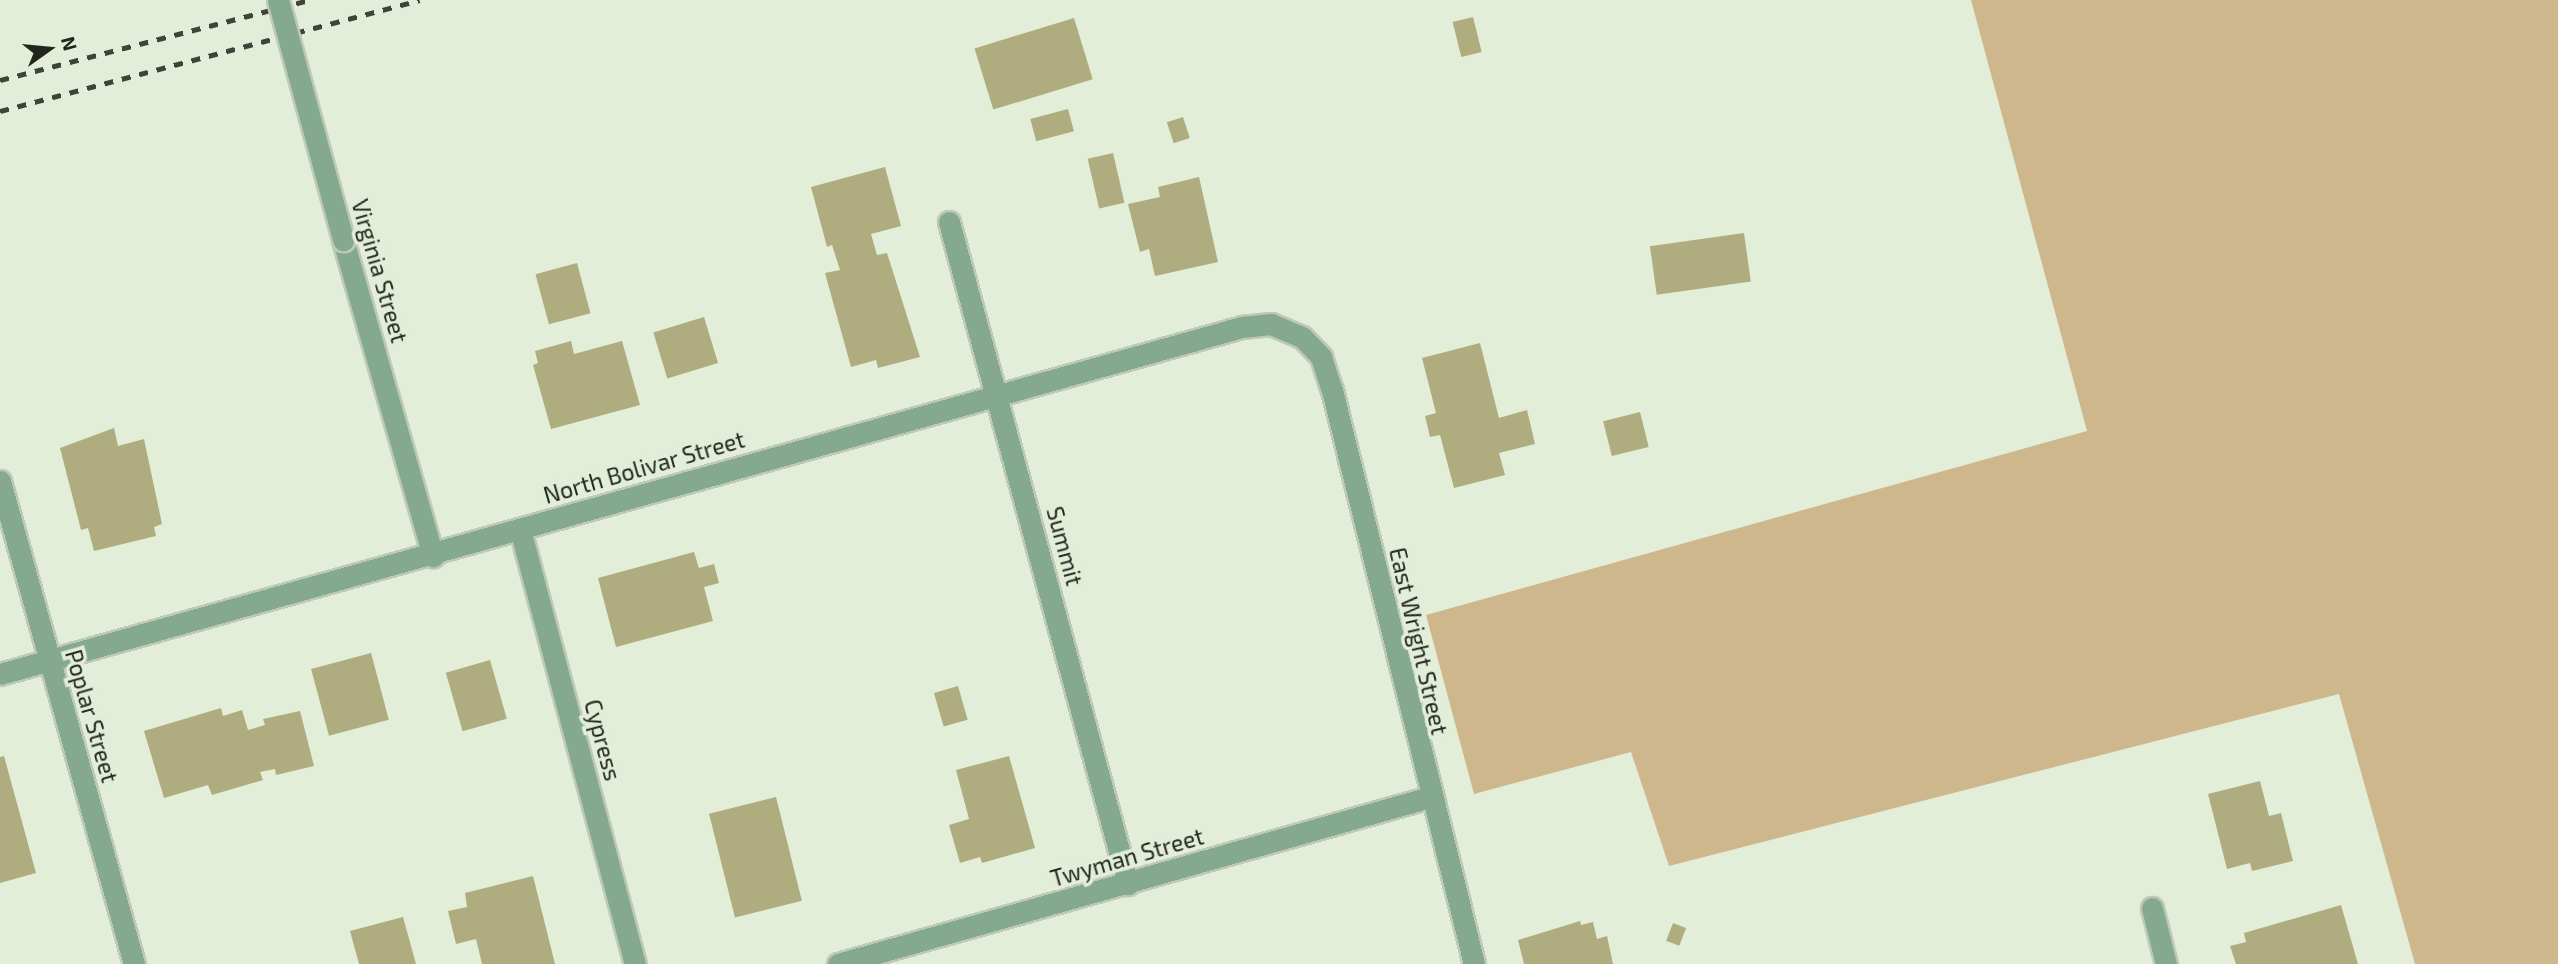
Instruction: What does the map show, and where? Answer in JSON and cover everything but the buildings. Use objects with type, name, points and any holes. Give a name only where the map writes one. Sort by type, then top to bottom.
[{"type":"street","name":"Virginia Street","points":[[278,0],[433,556]]},
{"type":"street","name":"Summit","points":[[949,222],[1128,884]]},
{"type":"street","name":"North Bolivar Street","points":[[0,674],[433,556],[520,529],[1242,327],[1271,324],[1302,337]]},
{"type":"street","name":"East Wright Street","points":[[1302,337],[1321,357],[1332,390],[1430,797],[1474,964]]},
{"type":"street","name":"Poplar Street","points":[[0,481],[134,964]]},
{"type":"street","name":"Cypress","points":[[520,529],[635,964]]},
{"type":"street","name":"Twyman Street","points":[[838,964],[1430,797]]},
{"type":"street","points":[[2152,908],[2166,964]]},
{"type":"shaded area","points":[[1971,0],[2558,0],[2558,964],[2415,964],[2339,694],[1669,866],[1631,752],[1474,794],[1426,615],[2087,431]]},
{"type":"railway","points":[[0,80],[309,0]]},
{"type":"railway","points":[[0,111],[420,0]]}]
